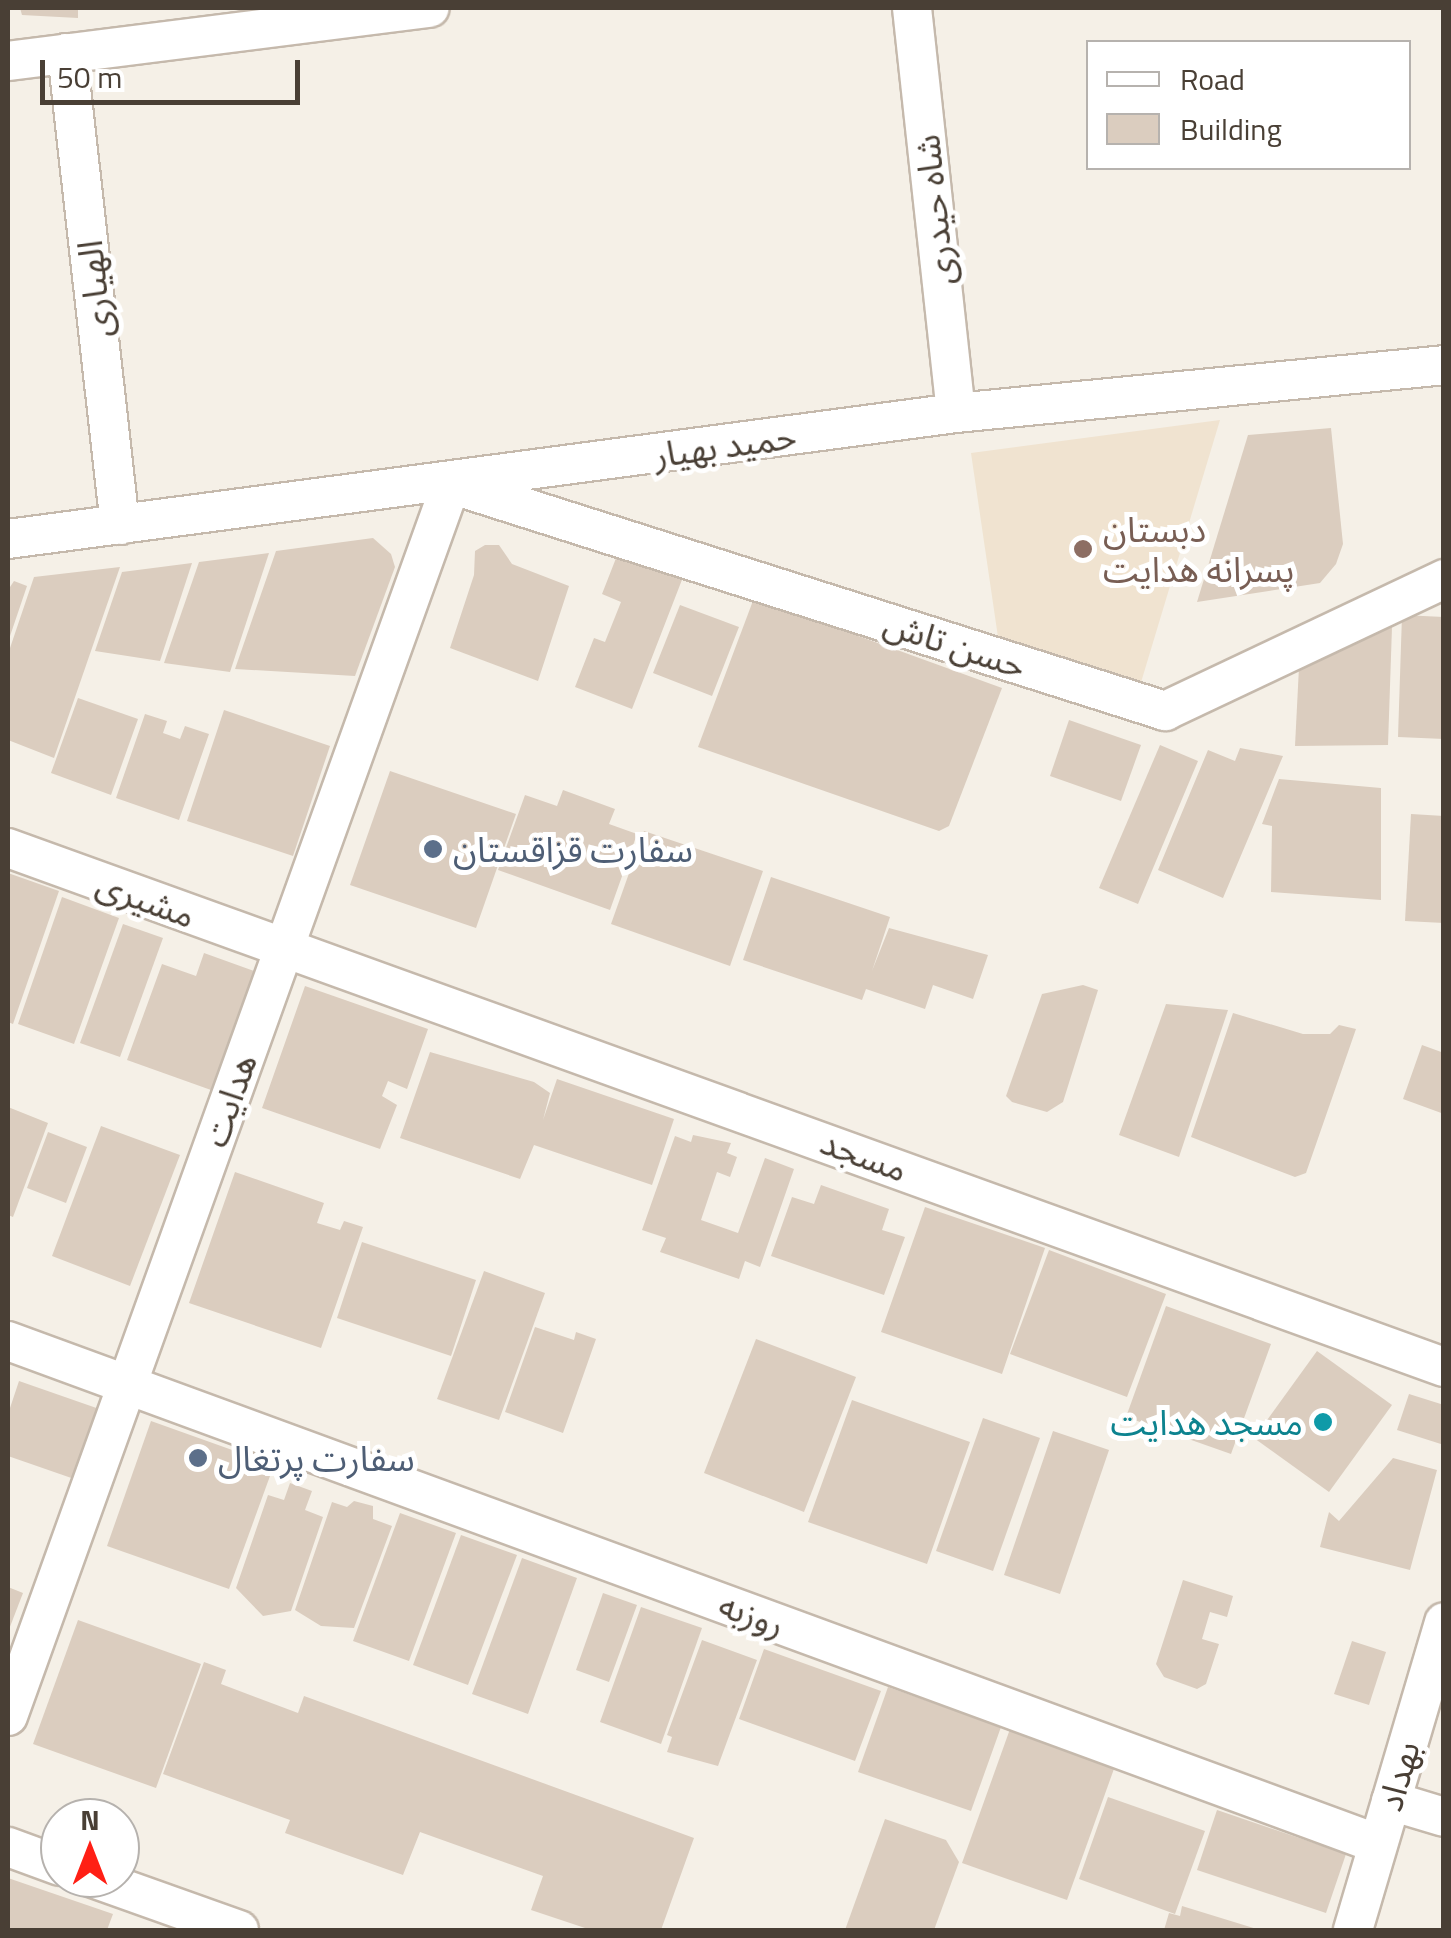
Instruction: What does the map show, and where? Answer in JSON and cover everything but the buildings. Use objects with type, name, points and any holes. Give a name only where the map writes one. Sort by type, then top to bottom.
[{"type":"street","points":[[8,62],[430,8]]},
{"type":"street","name":"شاه حیدری","points":[[912,8],[956,413]]},
{"type":"street","name":"الهیاری","points":[[67,54],[120,524]]},
{"type":"street","name":"حمید بهیار","points":[[8,538],[451,484],[956,413],[1444,366]]},
{"type":"street","name":"حسن تاش","points":[[451,484],[1165,711],[1444,579]]},
{"type":"street","name":"هدایت","points":[[8,1716],[451,484]]},
{"type":"street","name":"مشیری","points":[[8,848],[284,949]]},
{"type":"street","name":"مسجد","points":[[284,949],[1444,1367]]},
{"type":"street","name":"روزبه","points":[[8,1341],[1378,1844]]},
{"type":"street","name":"بهداد","points":[[1353,1930],[1444,1622]]},
{"type":"street","points":[[1391,1801],[1444,1818]]},
{"type":"street","points":[[8,1847],[40,1859]]},
{"type":"street","points":[[140,1895],[239,1930]]},
{"type":"shaded area","name":"دبستان پسرانه هدایت","points":[[1220,420],[1139,689],[999,644],[971,453]]},
{"type":"place","name":"دبستان پسرانه هدایت","points":[[1083,549]]},
{"type":"place","name":"سفارت قزاقستان","points":[[433,849]]},
{"type":"place","name":"مسجد هدایت","points":[[1323,1422]]},
{"type":"place","name":"سفارت پرتغال","points":[[198,1458]]}]
